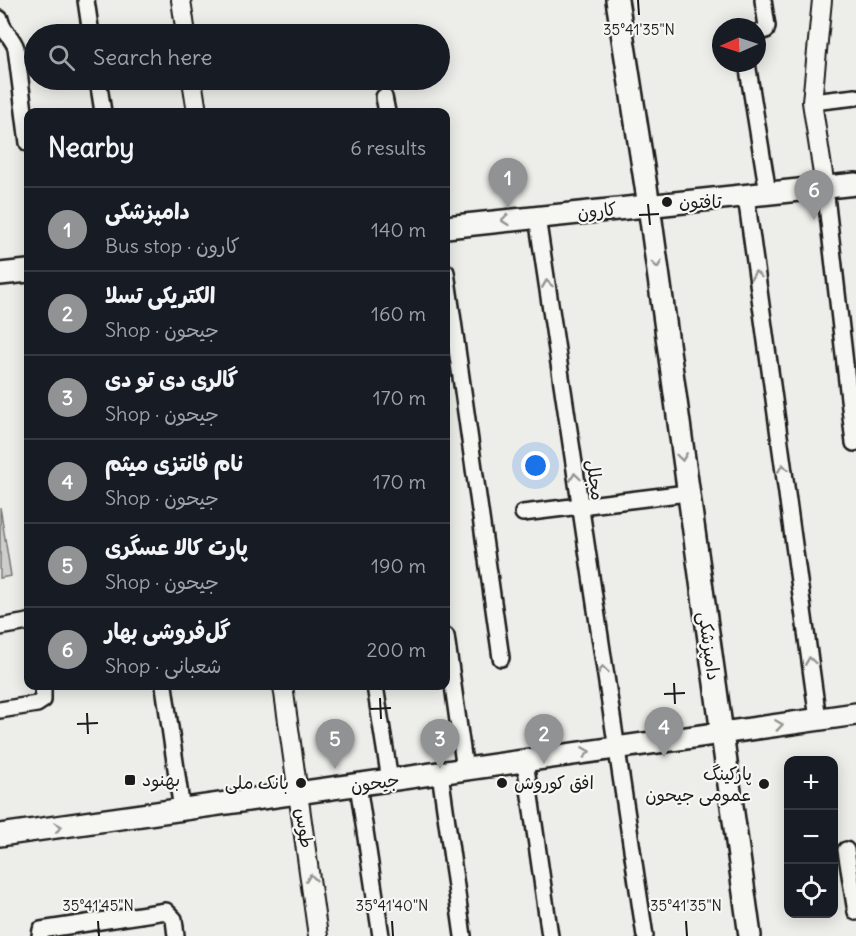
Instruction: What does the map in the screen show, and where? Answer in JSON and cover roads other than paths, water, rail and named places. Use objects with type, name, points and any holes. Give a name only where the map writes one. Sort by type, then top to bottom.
[{"type":"main road","name":"دامپزشکی","points":[[617,0],[649,206],[687,494],[750,936]]},
{"type":"main road","name":"کارون","points":[[450,227],[856,184]]},
{"type":"main road","points":[[0,274],[24,271]]},
{"type":"main road","name":"جیحون","points":[[0,835],[856,714]]},
{"type":"street","points":[[86,0],[90,24]]},
{"type":"street","points":[[181,0],[185,24]]},
{"type":"street","points":[[763,0],[766,18]]},
{"type":"street","points":[[822,0],[812,102],[825,187],[854,443]]},
{"type":"street","points":[[1,24],[14,40],[24,111]]},
{"type":"street","points":[[748,72],[768,193]]},
{"type":"street","points":[[100,90],[102,108]]},
{"type":"street","points":[[194,90],[196,108]]},
{"type":"street","points":[[384,97],[386,108]]},
{"type":"street","points":[[812,102],[856,97]]},
{"type":"street","points":[[746,196],[818,719]]},
{"type":"street","name":"مجلل","points":[[537,217],[645,936]]},
{"type":"street","points":[[450,300],[501,658]]},
{"type":"street","points":[[523,513],[687,494]]},
{"type":"street","points":[[0,627],[24,623]]},
{"type":"street","points":[[450,664],[465,770]]},
{"type":"street","points":[[0,710],[37,704],[43,700],[43,690]]},
{"type":"street","points":[[165,690],[182,810]]},
{"type":"street","name":"طوس","points":[[285,690],[318,936]]},
{"type":"street","points":[[376,690],[390,780]]},
{"type":"street","points":[[525,761],[550,936]]},
{"type":"street","points":[[440,773],[463,936]]},
{"type":"street","points":[[358,785],[381,936]]},
{"type":"street","points":[[846,850],[853,873],[856,912]]},
{"type":"street","points":[[40,936],[41,930],[166,911],[174,919],[176,936]]},
{"type":"place","name":"تافتون","points":[[667,202]]},
{"type":"place","name":"دامپزشکی","points":[[508,208]]},
{"type":"place","name":"گل‌فروشی بهار","points":[[814,220]]},
{"type":"place","name":"نام فانتزی میثم","points":[[664,757]]},
{"type":"place","name":"الکتریکی تسلا","points":[[544,764]]},
{"type":"place","name":"پارت کالا عسگری","points":[[335,769]]},
{"type":"place","name":"گالری دی تو دی","points":[[440,769]]},
{"type":"place","name":"بهنود","points":[[130,780]]},
{"type":"place","name":"بانک ملی","points":[[301,783]]},
{"type":"place","name":"افق کوروش","points":[[502,783]]},
{"type":"place","name":"پارکینگ عمومی جیحون","points":[[764,784]]}]
